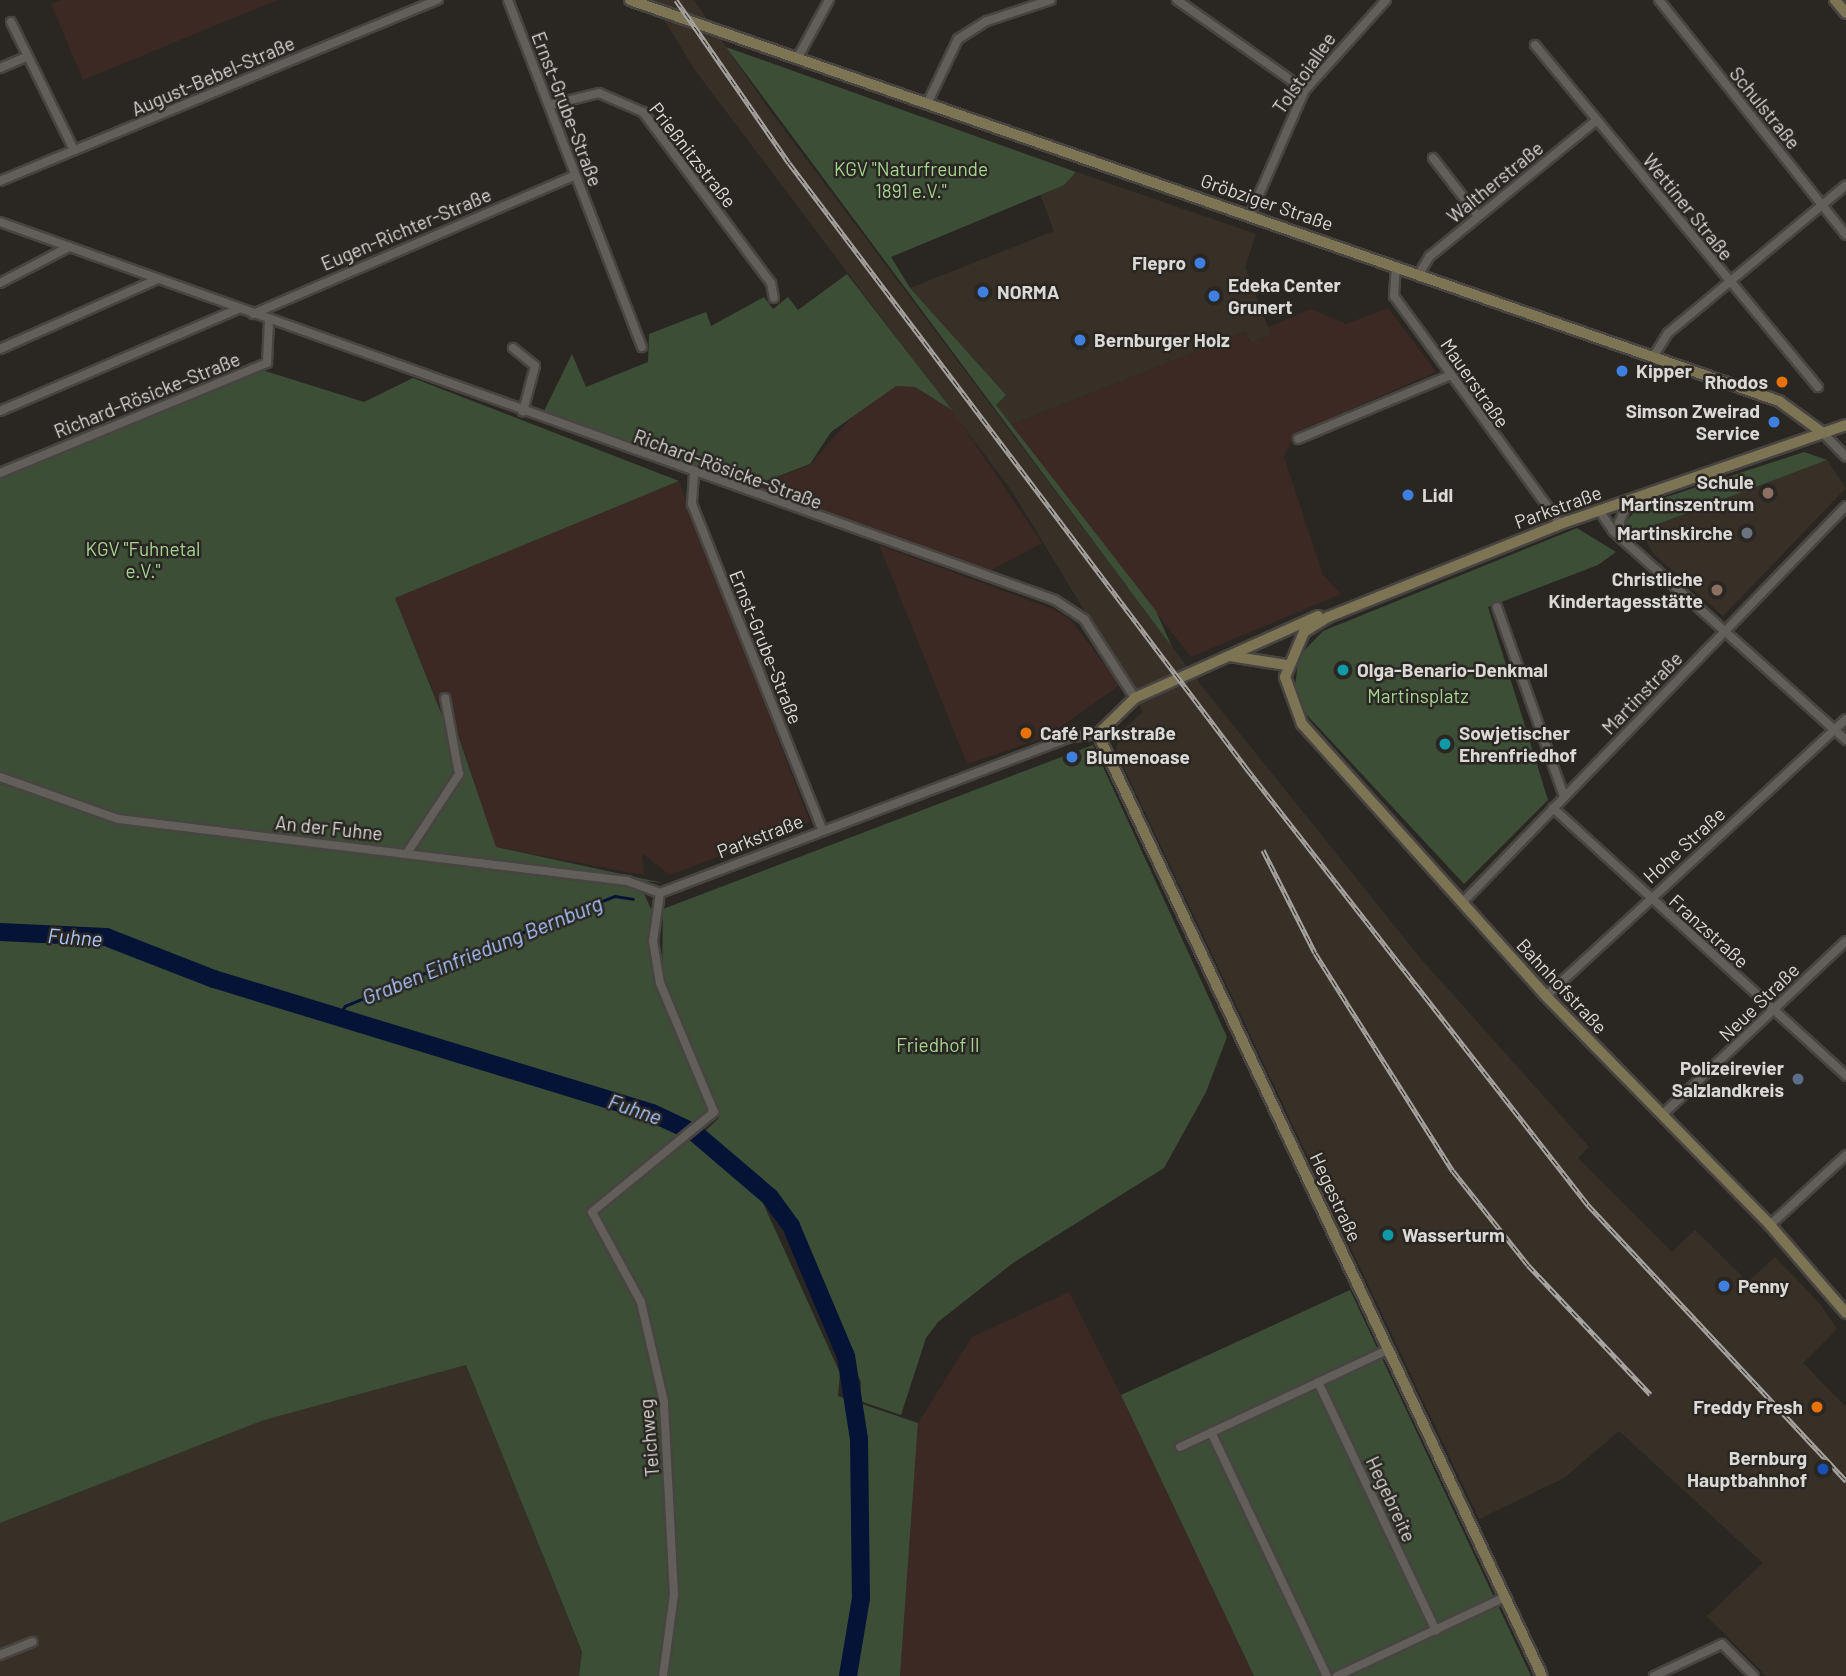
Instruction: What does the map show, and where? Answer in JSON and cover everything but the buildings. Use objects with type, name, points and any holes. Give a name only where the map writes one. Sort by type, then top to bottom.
[{"type":"main road","name":"Gröbziger Straße","points":[[630,0],[1791,406],[1823,433]]},
{"type":"main road","points":[[1835,0],[1846,13]]},
{"type":"main road","name":"Parkstraße","points":[[1286,665],[1313,624],[1541,531],[1846,425]]},
{"type":"main road","name":"Parkstraße","points":[[1098,734],[1135,698],[1223,657],[1383,589],[1388,593]]},
{"type":"main road","points":[[1223,657],[1286,665]]},
{"type":"main road","name":"Bahnhofstraße","points":[[1286,665],[1287,696],[1301,724],[1546,996],[1770,1225],[1846,1313]]},
{"type":"main road","name":"Hegestraße","points":[[1098,734],[1542,1676]]},
{"type":"street","name":"August-Bebel-Straße","points":[[0,181],[438,0]]},
{"type":"street","name":"Ernst-Grube-Straße","points":[[508,0],[642,347]]},
{"type":"street","points":[[797,59],[829,0]]},
{"type":"street","points":[[927,104],[958,39],[987,21],[1051,0]]},
{"type":"street","points":[[1177,0],[1190,4],[1305,90]]},
{"type":"street","name":"Tolstoiallee","points":[[1250,215],[1305,90],[1386,0]]},
{"type":"street","name":"Schulstraße","points":[[1659,0],[1846,235]]},
{"type":"street","points":[[11,22],[74,150]]},
{"type":"street","name":"Wettiner Straße","points":[[1535,45],[1818,387]]},
{"type":"street","points":[[0,68],[26,57]]},
{"type":"street","name":"Prießnitzstraße","points":[[550,105],[598,93],[636,107],[771,284],[774,298]]},
{"type":"street","name":"Waltherstraße","points":[[1419,274],[1478,216],[1597,120]]},
{"type":"street","points":[[1433,158],[1478,216]]},
{"type":"street","name":"Eugen-Richter-Straße","points":[[253,314],[574,176]]},
{"type":"street","points":[[1653,357],[1668,333],[1846,185]]},
{"type":"street","name":"Richard-Rösicke-Straße","points":[[0,222],[694,474],[1055,600],[1084,619],[1135,698]]},
{"type":"street","points":[[0,283],[69,247]]},
{"type":"street","name":"Mauerstraße","points":[[1396,266],[1394,296],[1548,514],[1560,524]]},
{"type":"street","points":[[0,349],[158,279]]},
{"type":"street","points":[[0,411],[238,309]]},
{"type":"street","name":"Richard-Rösicke-Straße","points":[[0,473],[267,363],[269,320]]},
{"type":"street","points":[[513,348],[535,366],[523,411]]},
{"type":"street","points":[[1298,439],[1451,375]]},
{"type":"street","points":[[1823,433],[1846,457]]},
{"type":"street","name":"Ernst-Grube-Straße","points":[[694,474],[692,504],[822,831]]},
{"type":"street","points":[[1625,541],[1619,523],[1629,500]]},
{"type":"street","name":"Martinstraße","points":[[1462,902],[1846,506]]},
{"type":"street","points":[[1599,510],[1625,541],[1846,740]]},
{"type":"street","points":[[1541,531],[1548,514]]},
{"type":"street","points":[[1497,607],[1564,796]]},
{"type":"street","points":[[407,853],[459,774],[444,698]]},
{"type":"street","name":"Hohe Straße","points":[[1546,996],[1649,898],[1846,719]]},
{"type":"street","name":"Parkstraße","points":[[660,893],[1071,737],[1098,734]]},
{"type":"street","name":"An der Fuhne","points":[[0,777],[118,819],[627,881],[660,893]]},
{"type":"street","name":"Franzstraße","points":[[1553,808],[1846,1076]]},
{"type":"street","name":"Teichweg","points":[[660,893],[653,941],[660,983],[714,1112],[592,1212],[641,1302],[664,1402],[674,1595],[663,1676]]},
{"type":"street","name":"Neue Straße","points":[[1662,1115],[1846,941]]},
{"type":"street","points":[[1770,1225],[1846,1155]]},
{"type":"street","points":[[1180,1447],[1389,1349]]},
{"type":"street","name":"Hegebreite","points":[[1318,1382],[1436,1630]]},
{"type":"street","points":[[1211,1432],[1327,1676]]},
{"type":"street","points":[[1337,1676],[1505,1597]]},
{"type":"street","points":[[0,1655],[33,1642]]},
{"type":"street","points":[[1654,1676],[1722,1644],[1754,1676]]},
{"type":"shaded area","points":[[61,0],[277,0],[83,80],[51,4]]},
{"type":"shaded area","name":"Bernburg Hauptbahnhof","points":[[652,0],[694,0],[770,111],[1200,684],[1422,960],[1589,1147],[1578,1158],[1672,1252],[1695,1230],[1748,1282],[1775,1257],[1820,1304],[1837,1329],[1803,1363],[1846,1407],[1846,1676],[1766,1676],[1707,1616],[1763,1563],[1619,1431],[1564,1478],[1479,1519],[1116,751],[1121,731],[1143,712],[1124,676],[1012,491],[695,70]]},
{"type":"shaded area","points":[[1076,172],[1256,234],[1245,267],[1271,335],[1251,343],[1245,332],[1011,425],[995,405],[1006,395],[910,288],[1054,231],[1040,194]]},
{"type":"shaded area","points":[[1388,308],[1436,372],[1296,433],[1284,457],[1323,575],[1341,594],[1191,657],[1011,425],[1245,332],[1251,343],[1271,335],[1268,327],[1311,309],[1346,324]]},
{"type":"shaded area","points":[[896,386],[915,387],[952,410],[1042,543],[986,573],[749,488],[810,465],[864,403]]},
{"type":"shaded area","points":[[1827,460],[1846,488],[1723,616],[1653,553],[1640,530]]},
{"type":"shaded area","points":[[679,481],[810,822],[670,875],[642,853],[644,875],[496,847],[453,717],[445,720],[395,598]]},
{"type":"shaded area","points":[[879,545],[1053,609],[1070,619],[1120,685],[1046,737],[967,764]]},
{"type":"shaded area","points":[[1069,1292],[1121,1395],[1254,1676],[900,1676],[918,1423],[972,1337]]},
{"type":"shaded area","points":[[466,1365],[582,1653],[579,1676],[0,1676],[0,1523],[264,1419]]},
{"type":"green space","name":"KGV \"Naturfreunde 1891 e.V.\"","points":[[726,47],[1076,172],[1064,185],[891,257],[910,288],[1006,395],[996,405],[1156,611],[1172,647]]},
{"type":"green space","points":[[847,274],[952,410],[915,387],[896,386],[831,432],[810,464],[748,488],[543,413],[572,354],[586,387],[648,362],[649,334],[706,312],[711,326],[764,297],[773,309],[788,297],[798,310]]},
{"type":"green space","name":"KGV \"Fuhnetal e.V.\"","points":[[262,370],[364,402],[413,378],[679,481],[395,598],[444,720],[452,717],[496,847],[663,883],[138,819],[0,774],[0,477]]},
{"type":"green space","points":[[1804,452],[1827,460],[1629,535],[1625,523],[1639,506]]},
{"type":"green space","name":"Martinsplatz","points":[[1577,528],[1616,552],[1598,565],[1488,607],[1548,800],[1464,884],[1306,714],[1294,693],[1299,656],[1323,631]]},
{"type":"green space","name":"Friedhof II","points":[[1093,745],[1227,1037],[1206,1092],[1164,1168],[1013,1263],[938,1322],[926,1338],[901,1415],[860,1401],[861,1382],[764,1194],[731,1166],[759,1194],[840,1373],[838,1396],[918,1423],[900,1676],[579,1676],[582,1652],[466,1365],[264,1420],[0,1523],[0,784],[136,827],[642,889],[651,909],[656,990],[708,1108],[691,1125],[701,1135],[719,1118],[662,981],[663,909]],"holes":[[[74,930],[119,937],[204,971]],[[233,980],[335,1007],[673,1119]]]},
{"type":"green space","points":[[1350,1290],[1531,1676],[1254,1676],[1121,1395]]},
{"type":"waterway","name":"Graben Einfriedung Bernburg","points":[[338,1016],[345,1006],[543,924],[615,896],[633,899]]},
{"type":"waterway","name":"Fuhne","points":[[0,932],[106,937],[214,979],[652,1113],[695,1133],[770,1197],[791,1226],[846,1356],[859,1439],[861,1598],[848,1676]]},
{"type":"railway","points":[[676,0],[789,163],[1247,769],[1588,1205],[1846,1481]]},
{"type":"railway","points":[[1263,850],[1315,953],[1453,1171],[1528,1265],[1650,1394]]},
{"type":"place","name":"Flepro","points":[[1200,263]]},
{"type":"place","name":"NORMA","points":[[983,292]]},
{"type":"place","name":"Edeka Center Grunert","points":[[1214,296]]},
{"type":"place","name":"Bernburger Holz","points":[[1080,340]]},
{"type":"place","name":"Kipper","points":[[1622,371]]},
{"type":"place","name":"Rhodos","points":[[1782,382]]},
{"type":"place","name":"Simson Zweirad Service","points":[[1774,422]]},
{"type":"place","name":"Schule Martinszentrum","points":[[1768,493]]},
{"type":"place","name":"Lidl","points":[[1408,495]]},
{"type":"place","name":"Martinskirche","points":[[1747,533]]},
{"type":"place","name":"Christliche Kindertagesstätte","points":[[1717,590]]},
{"type":"place","name":"Olga-Benario-Denkmal","points":[[1343,670]]},
{"type":"place","name":"Café Parkstraße","points":[[1026,733]]},
{"type":"place","name":"Sowjetischer Ehrenfriedhof","points":[[1445,744]]},
{"type":"place","name":"Blumenoase","points":[[1072,757]]},
{"type":"place","name":"Polizeirevier Salzlandkreis","points":[[1798,1079]]},
{"type":"place","name":"Wasserturm","points":[[1388,1235]]},
{"type":"place","name":"Penny","points":[[1724,1286]]},
{"type":"place","name":"Freddy Fresh","points":[[1817,1407]]},
{"type":"place","name":"Bernburg Hauptbahnhof","points":[[1823,1469]]}]
